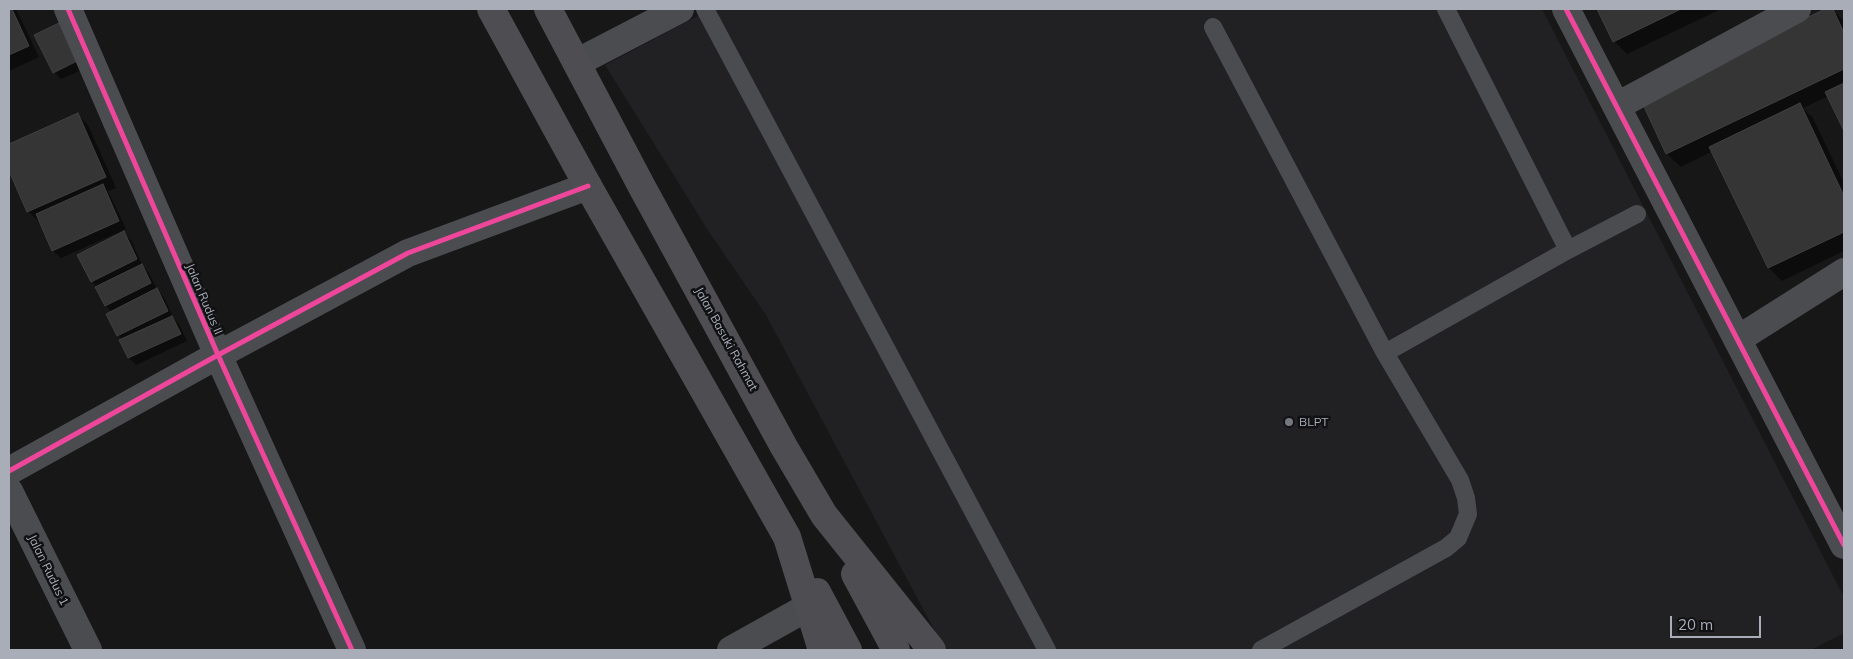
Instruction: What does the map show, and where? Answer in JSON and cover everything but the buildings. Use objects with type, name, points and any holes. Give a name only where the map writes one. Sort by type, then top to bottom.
[{"type":"highway","points":[[491,9],[588,186],[787,537],[848,650]]},
{"type":"highway","name":"Jalan Basuki Rahmat","points":[[548,9],[784,447],[824,515],[932,650]]},
{"type":"highway","points":[[824,515],[896,650]]},
{"type":"highway","points":[[787,537],[822,650]]},
{"type":"street","name":"Jalan Rudus II","points":[[68,9],[218,355],[352,650]]},
{"type":"street","points":[[578,62],[680,9]]},
{"type":"street","points":[[1566,9],[1616,106],[1659,201],[1738,339],[1844,545]]},
{"type":"street","points":[[1616,106],[1797,9]]},
{"type":"street","points":[[9,471],[218,355],[408,253],[588,186]]},
{"type":"street","points":[[1738,339],[1844,272]]},
{"type":"street","name":"Jalan Rudus 1","points":[[9,491],[88,650]]},
{"type":"street","points":[[731,650],[808,606]]},
{"type":"lane","points":[[705,9],[1047,650]]},
{"type":"lane","points":[[1446,9],[1568,250]]},
{"type":"lane","points":[[1213,27],[1385,353],[1460,480],[1466,498],[1468,514],[1458,538],[1446,548],[1260,650]]},
{"type":"lane","points":[[1385,353],[1568,250],[1637,214]]},
{"type":"shaded area","name":"BLPT","points":[[711,9],[1542,9],[1844,597],[1844,633],[1811,650],[945,650],[766,315],[709,232],[605,65]]},
{"type":"cycle path","points":[[68,9],[218,355],[352,650]]},
{"type":"cycle path","points":[[1566,9],[1844,545]]},
{"type":"cycle path","points":[[9,471],[218,355],[408,253],[588,186]]},
{"type":"place","name":"BLPT","points":[[1289,422]]}]
